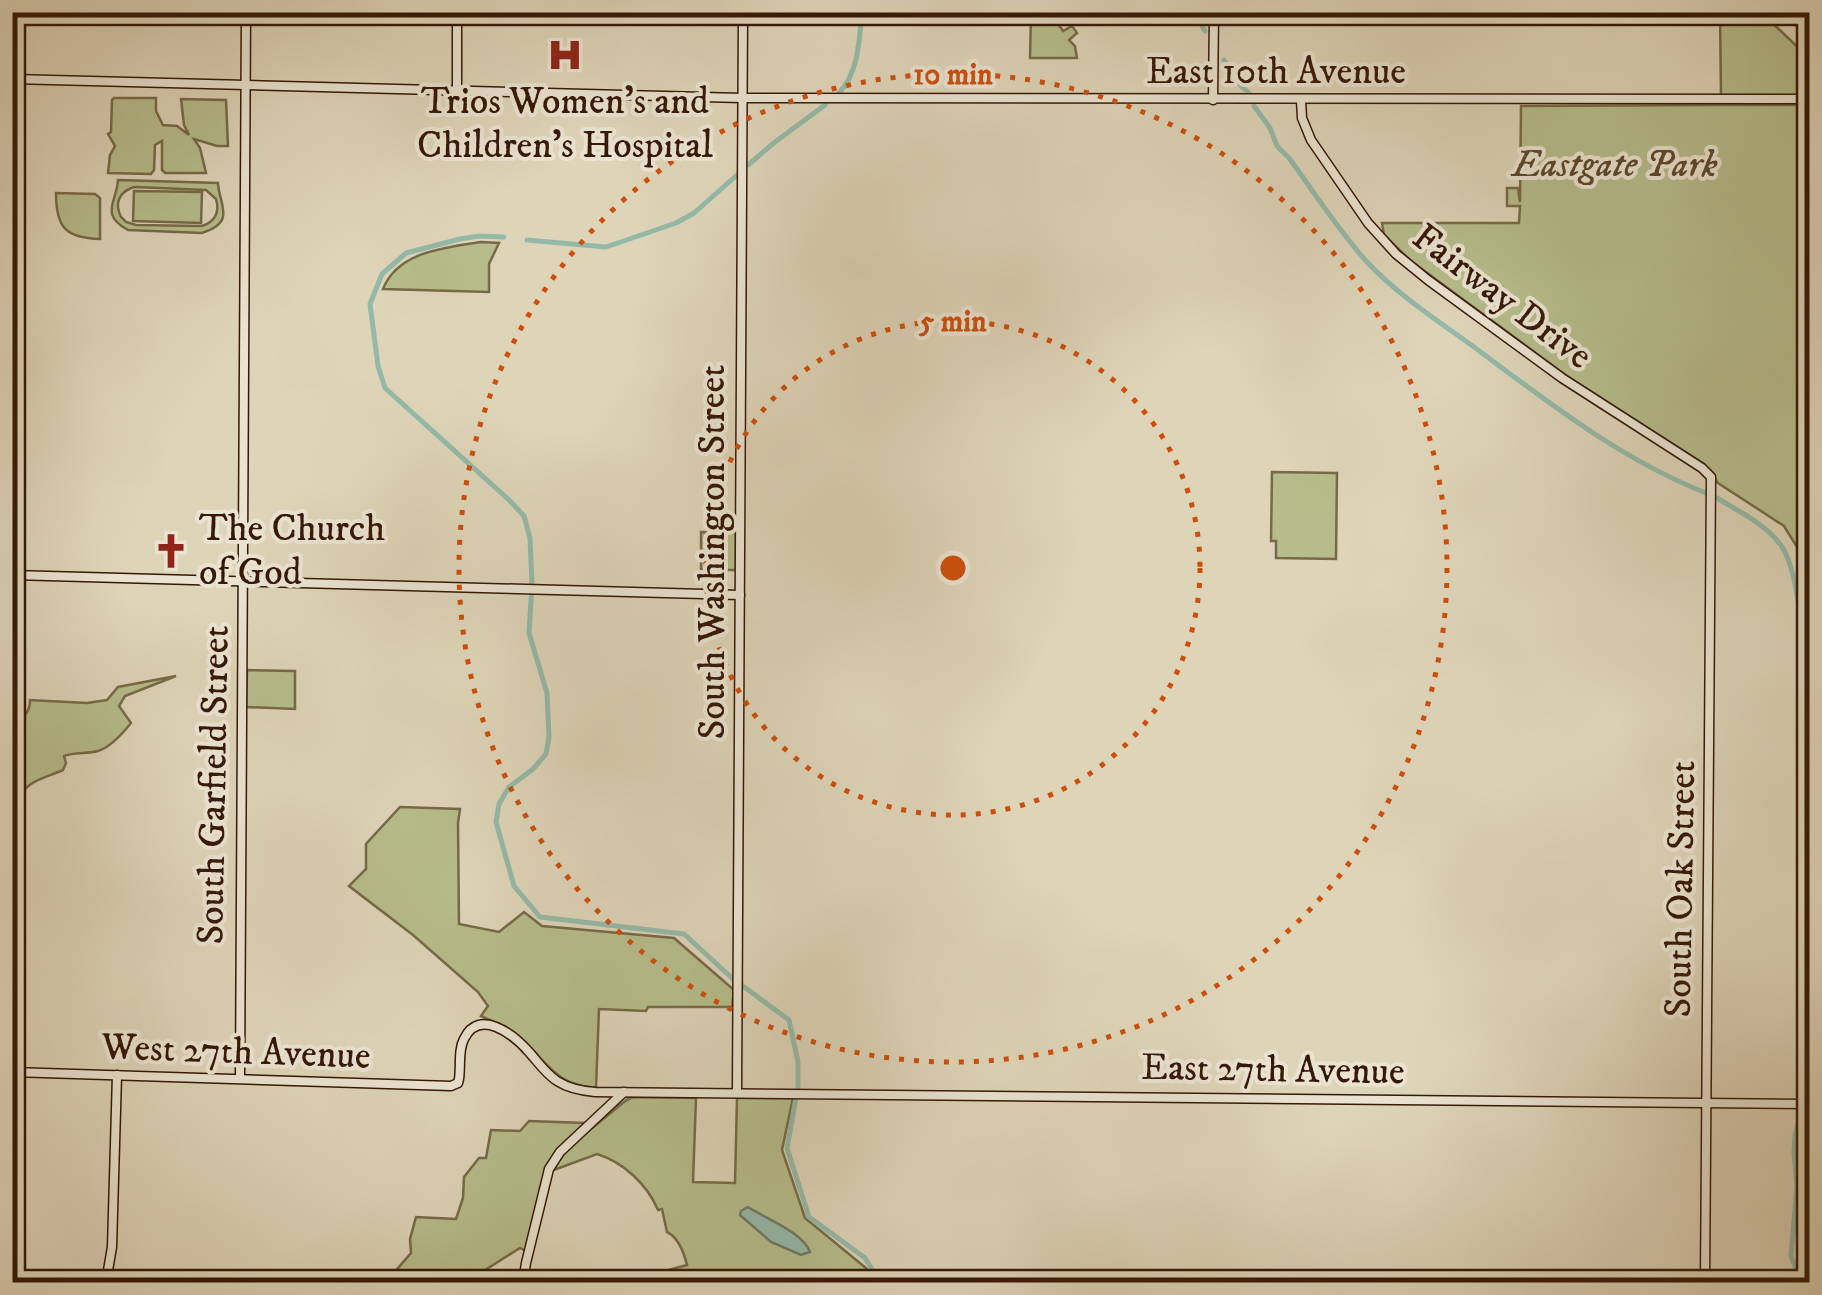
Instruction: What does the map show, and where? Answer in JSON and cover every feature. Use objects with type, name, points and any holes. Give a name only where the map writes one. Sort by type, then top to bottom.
[{"type":"main road","name":"South Garfield Street","points":[[240,1078],[246,12]]},
{"type":"main road","points":[[456,91],[457,12]]},
{"type":"main road","name":"South Washington Street","points":[[737,1092],[743,12]]},
{"type":"main road","points":[[1214,12],[1214,100]]},
{"type":"main road","name":"East 10th Avenue","points":[[12,79],[742,98],[1810,99]]},
{"type":"main road","name":"Fairway Drive","points":[[1301,100],[1302,118],[1311,140],[1368,224],[1396,254],[1562,378],[1702,468],[1710,477],[1712,495]]},
{"type":"main road","name":"South Oak Street","points":[[1705,1282],[1712,495]]},
{"type":"main road","points":[[12,575],[740,595]]},
{"type":"main road","name":"West 27th Avenue","points":[[12,1072],[448,1086],[458,1083],[463,1041],[479,1024],[492,1025],[512,1036],[563,1084],[588,1092],[624,1092]]},
{"type":"main road","points":[[106,1282],[112,1247],[117,1075]]},
{"type":"main road","points":[[523,1282],[549,1169],[560,1152],[624,1092],[737,1092]]},
{"type":"main road","name":"East 27th Avenue","points":[[737,1092],[1805,1103]]},
{"type":"green space","points":[[1031,13],[1059,13],[1063,31],[1072,26],[1077,33],[1069,40],[1075,46],[1077,58],[1030,58]]},
{"type":"green space","points":[[1720,13],[1762,13],[1809,58],[1809,93],[1721,95]]},
{"type":"green space","points":[[114,98],[156,98],[156,111],[163,125],[177,126],[189,135],[181,99],[226,100],[228,146],[194,139],[206,173],[165,173],[162,141],[155,145],[151,174],[108,173],[115,146],[108,134]]},
{"type":"green space","name":"Eastgate Park","points":[[1809,105],[1809,586],[1797,547],[1784,526],[1718,483],[1704,464],[1571,379],[1411,261],[1384,235],[1382,223],[1519,223],[1520,206],[1507,206],[1507,188],[1518,188],[1520,202],[1521,106]]},
{"type":"green space","points":[[118,180],[218,183],[223,218],[213,229],[202,233],[128,230],[112,213]],"holes":[[[134,187],[206,190],[216,199],[217,208],[213,219],[202,226],[136,225],[126,222],[119,212],[119,199]]]},
{"type":"green space","points":[[134,191],[202,192],[201,223],[133,221]]},
{"type":"green space","points":[[56,193],[95,194],[100,198],[100,239],[78,236],[65,228],[58,214]]},
{"type":"green space","points":[[499,243],[489,264],[489,292],[383,289],[390,276],[411,259],[438,249]]},
{"type":"green space","points":[[1272,472],[1337,473],[1336,559],[1276,558],[1276,541],[1271,541]]},
{"type":"green space","points":[[701,532],[736,533],[736,570],[701,570]]},
{"type":"green space","points":[[247,670],[295,671],[295,709],[246,707]]},
{"type":"green space","points":[[176,676],[125,696],[119,706],[131,723],[116,739],[98,751],[64,756],[63,770],[29,786],[13,806],[13,724],[27,712],[30,700],[107,700],[118,687]]},
{"type":"green space","points":[[400,807],[460,809],[459,924],[499,932],[524,912],[542,926],[674,938],[734,990],[732,1007],[599,1009],[596,1088],[562,1078],[513,1033],[481,1016],[488,1006],[478,992],[349,886],[366,869],[366,844]]},
{"type":"green space","points":[[630,1097],[696,1098],[693,1182],[735,1183],[737,1098],[793,1098],[782,1150],[805,1218],[866,1268],[874,1282],[673,1282],[668,1270],[687,1265],[684,1255],[667,1232],[662,1209],[658,1210],[633,1175],[597,1154],[551,1171],[569,1147]]},
{"type":"green space","points":[[529,1121],[585,1123],[555,1155],[526,1251],[520,1248],[466,1282],[375,1282],[387,1271],[392,1275],[411,1253],[416,1217],[456,1219],[464,1177],[479,1158],[486,1158],[491,1130],[520,1131]]},
{"type":"shaded area","points":[[748,1207],[792,1232],[810,1252],[801,1255],[771,1242],[740,1215]]},
{"type":"waterway","points":[[839,93],[854,66],[862,12]]},
{"type":"waterway","points":[[1194,12],[1205,31]]},
{"type":"waterway","points":[[1779,12],[1810,35]]},
{"type":"waterway","points":[[1224,60],[1251,95]]},
{"type":"waterway","points":[[748,165],[825,105]]},
{"type":"waterway","points":[[1254,106],[1277,146],[1346,237],[1392,286],[1586,428],[1644,464],[1706,493]]},
{"type":"waterway","points":[[527,240],[606,247],[676,223],[694,213],[737,175]]},
{"type":"waterway","points":[[504,237],[460,239],[406,253],[382,274],[370,304],[378,366],[385,388],[509,500],[524,516],[530,538],[529,633],[547,693],[549,737],[546,754],[509,787],[499,804],[496,822],[514,886],[540,917],[684,934],[732,978],[789,1020],[798,1062],[798,1088]]},
{"type":"waterway","points":[[1717,498],[1766,530],[1786,555],[1810,672]]},
{"type":"waterway","points":[[1801,1282],[1791,1256],[1797,1186],[1794,1153],[1810,1076]]},
{"type":"waterway","points":[[610,1110],[633,1097],[693,1097]]},
{"type":"waterway","points":[[796,1098],[787,1148],[809,1217],[865,1258],[880,1282]]},
{"type":"place","name":"Trios Women's and Children's Hospital","points":[[565,55]]},
{"type":"place","name":"The Church of God","points":[[171,551]]}]
